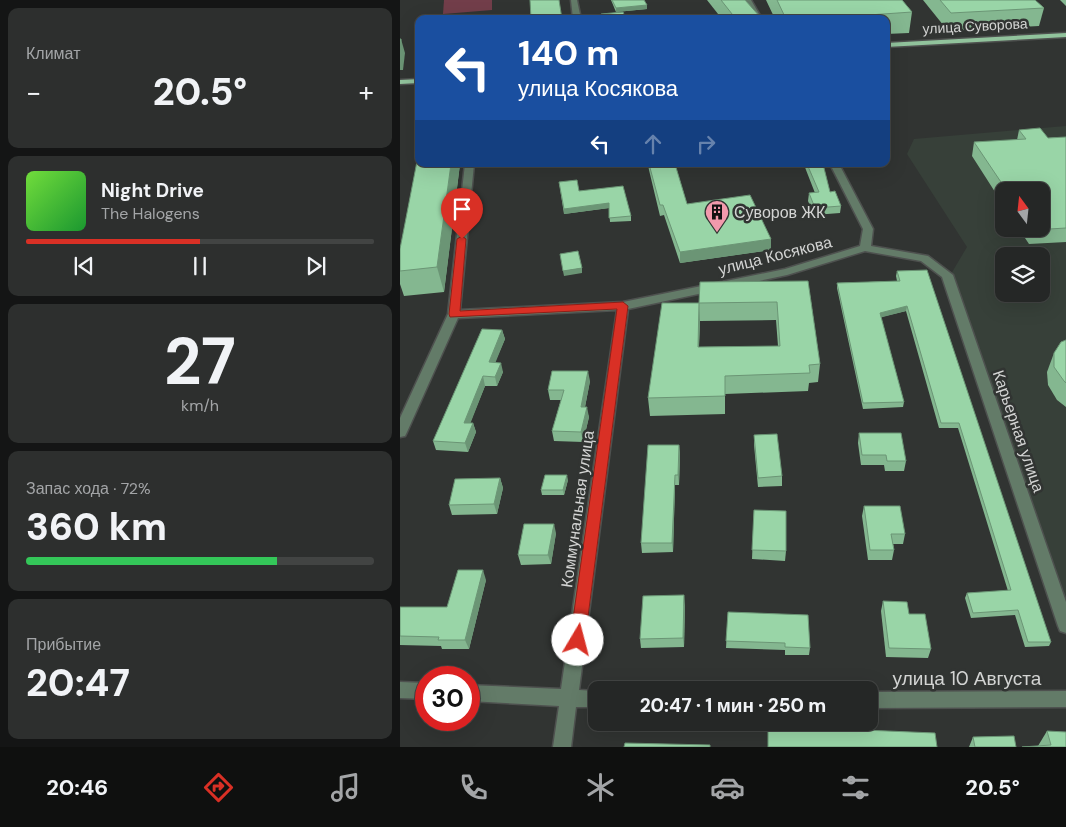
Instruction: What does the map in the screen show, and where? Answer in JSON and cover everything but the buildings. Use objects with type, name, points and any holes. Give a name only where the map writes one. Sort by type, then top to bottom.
[{"type":"main road","name":"улица Суворова","points":[[890,45],[1066,35]]},
{"type":"main road","name":"улица Суворова","points":[[890,51],[1066,42]]},
{"type":"main road","points":[[400,82],[415,81]]},
{"type":"main road","points":[[400,89],[415,87]]},
{"type":"street","points":[[574,0],[576,15]]},
{"type":"street","points":[[748,0],[757,15]]},
{"type":"street","points":[[400,432],[454,314],[469,167]]},
{"type":"street","points":[[837,167],[868,229],[865,248]]},
{"type":"street","name":"улица Косякова","points":[[454,314],[623,306],[787,272],[865,248],[924,258]]},
{"type":"street","name":"Карьерная улица","points":[[924,258],[947,274],[1066,626]]},
{"type":"street","name":"Коммунальная улица","points":[[562,747],[623,306]]},
{"type":"street","points":[[400,690],[415,691]]},
{"type":"street","points":[[480,694],[588,699]]},
{"type":"street","name":"улица 10 Августа","points":[[878,700],[1066,699]]},
{"type":"shaded area","points":[[444,0],[492,0],[492,10],[443,14]]},
{"type":"shaded area","points":[[1066,126],[1066,611],[951,274],[967,247],[907,154],[914,139]]},
{"type":"place","name":"Суворов ЖК","points":[[717,233]]},
{"type":"route","points":[[462,239],[454,314],[623,306],[578,640]]}]
